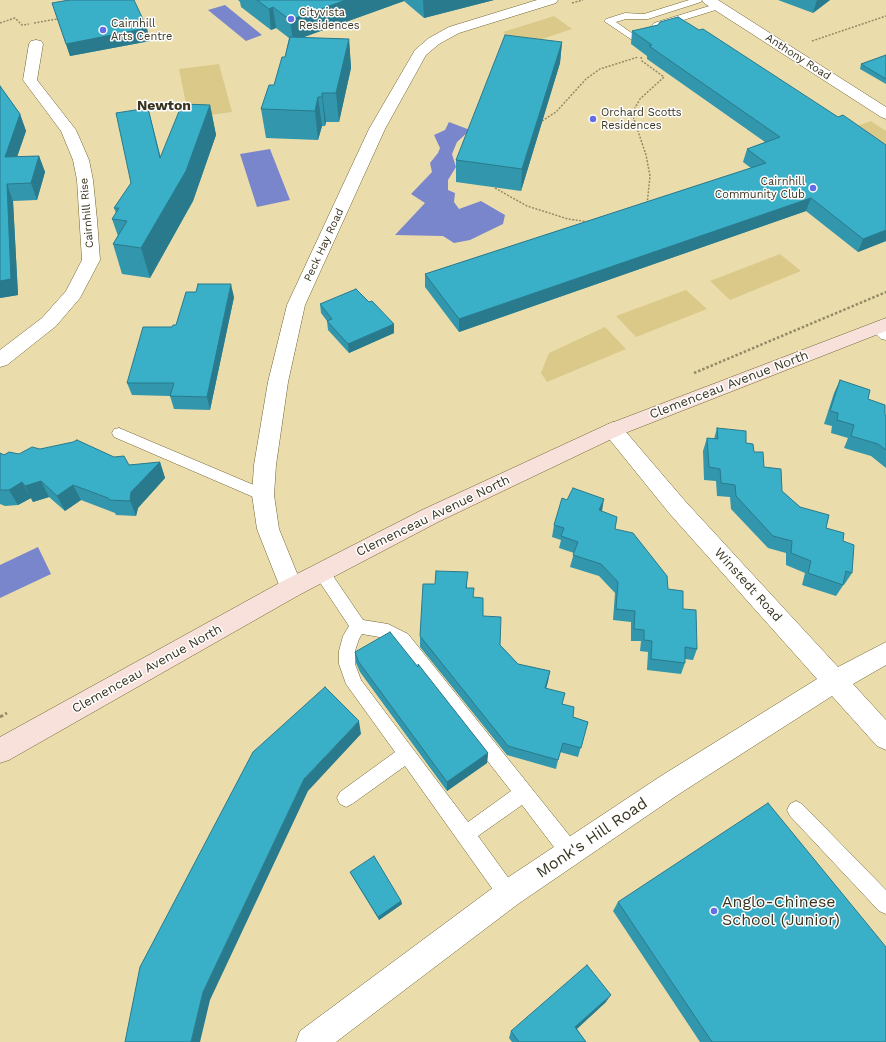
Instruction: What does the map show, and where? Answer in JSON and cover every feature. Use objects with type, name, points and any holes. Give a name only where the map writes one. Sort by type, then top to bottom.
[{"type":"main road","name":"Clemenceau Avenue North","points":[[0,751],[291,588],[430,516],[613,430],[883,329]]},
{"type":"street","name":"Peck Hay Road","points":[[291,588],[268,529],[263,495],[265,465],[278,382],[296,305],[377,129],[420,54],[434,41],[454,30],[559,2]]},
{"type":"street","name":"Anthony Road","points":[[714,3],[886,114]]},
{"type":"street","name":"Cairnhill Rise","points":[[0,360],[49,322],[74,294],[91,260],[89,220],[85,180],[81,160],[68,130],[30,80],[36,44]]},
{"type":"street","name":"Winstedt Road","points":[[613,430],[677,507],[886,738]]},
{"type":"street","name":"Monk's Hill Road","points":[[310,1042],[508,894],[570,852],[670,785],[835,681],[886,653]]},
{"type":"lane","points":[[698,0],[645,17],[625,16],[609,21],[635,39],[652,34],[657,25],[678,19],[714,3]]},
{"type":"lane","points":[[665,11],[689,26]]},
{"type":"lane","points":[[119,433],[263,495]]},
{"type":"lane","points":[[321,572],[358,626],[388,631],[402,639],[570,852]]},
{"type":"lane","points":[[358,626],[351,636],[347,651],[348,664],[354,684],[466,834],[508,894]]},
{"type":"lane","points":[[346,798],[407,754]]},
{"type":"lane","points":[[466,834],[524,793]]},
{"type":"lane","points":[[796,810],[886,904]]},
{"type":"path","points":[[559,2],[583,0]]},
{"type":"path","points":[[808,43],[886,16]]},
{"type":"path","points":[[1,22],[15,18],[22,25],[58,19]]},
{"type":"path","points":[[635,39],[626,42],[627,46],[640,56],[642,61],[664,77],[640,99],[632,113],[646,155],[650,176],[647,198],[648,208]]},
{"type":"path","points":[[542,121],[556,112],[586,79],[600,69],[640,56]]},
{"type":"path","points":[[495,188],[527,206],[568,219],[595,223]]},
{"type":"shaded area","points":[[554,16],[572,29],[521,46],[503,32]]},
{"type":"shaded area","points":[[219,64],[232,112],[189,118],[179,69]]},
{"type":"shaded area","points":[[871,121],[886,131],[886,161],[843,131]]},
{"type":"shaded area","points":[[780,254],[801,271],[730,300],[710,281]]},
{"type":"shaded area","points":[[686,290],[707,309],[636,337],[616,316]]},
{"type":"shaded area","points":[[605,327],[626,349],[547,382],[541,373],[549,353]]},
{"type":"water","points":[[225,5],[262,35],[246,41],[208,10]]},
{"type":"water","points":[[449,122],[470,130],[457,142],[452,154],[456,167],[448,180],[448,190],[455,193],[454,202],[459,209],[481,201],[505,215],[503,224],[470,240],[454,243],[443,236],[395,235],[425,203],[411,194],[432,172],[430,163],[440,148],[434,135],[445,130]]},
{"type":"water","points":[[270,149],[290,200],[257,207],[240,154]]},
{"type":"water","points":[[38,547],[51,574],[0,598],[0,565]]},
{"type":"building","name":"Cairnhill Arts Centre","points":[[69,0],[134,0],[147,28],[66,44],[52,3]]},
{"type":"building","points":[[257,0],[346,0],[290,20],[273,7],[269,9]]},
{"type":"building","points":[[678,17],[699,30],[703,29],[838,117],[843,115],[886,145],[886,230],[863,239],[811,198],[459,319],[425,274],[766,163],[747,149],[780,137],[649,46],[652,45],[632,31],[658,25],[660,22]]},
{"type":"building","points":[[505,35],[562,42],[522,169],[456,160]]},
{"type":"building","points":[[290,37],[349,39],[336,93],[322,93],[322,97],[318,97],[315,111],[261,109],[269,85],[274,85],[282,57],[285,57]]},
{"type":"building","points":[[886,55],[886,79],[861,64]]},
{"type":"building","points":[[0,86],[20,114],[5,157],[39,156],[31,183],[7,184],[11,279],[0,281]]},
{"type":"building","points":[[182,104],[210,105],[186,171],[141,248],[113,244],[127,221],[112,219],[119,208],[114,208],[131,183],[116,113],[148,108],[160,158]]},
{"type":"building","points":[[198,284],[231,284],[207,397],[170,396],[174,383],[127,383],[143,327],[172,327],[173,325],[176,325],[186,292],[196,292]]},
{"type":"building","points":[[356,289],[369,302],[372,301],[394,324],[348,344],[327,321],[332,319],[320,304]]},
{"type":"building","points":[[840,380],[870,390],[868,399],[885,405],[886,450],[878,444],[851,436],[854,425],[837,420],[838,413],[830,411]]},
{"type":"building","points":[[717,428],[746,431],[746,443],[753,444],[754,452],[763,452],[764,467],[781,469],[782,491],[800,507],[829,515],[826,528],[844,533],[843,541],[854,545],[852,573],[846,571],[843,585],[808,573],[811,561],[791,553],[792,541],[773,536],[736,496],[735,485],[721,483],[720,469],[709,467],[707,438],[718,439]]},
{"type":"building","points":[[77,440],[114,457],[124,456],[129,465],[160,462],[131,492],[130,501],[109,500],[108,498],[73,485],[57,496],[41,481],[25,486],[22,482],[9,490],[0,490],[0,453],[4,455],[9,452],[19,454],[32,447],[40,449]]},
{"type":"building","points":[[573,488],[604,499],[599,510],[617,517],[615,529],[633,533],[667,576],[668,589],[683,591],[683,609],[696,610],[697,649],[685,647],[685,663],[651,659],[652,641],[644,640],[644,630],[634,629],[635,611],[616,609],[618,582],[601,564],[573,555],[578,542],[561,536],[564,528],[554,525],[562,498],[567,500]]},
{"type":"building","points":[[436,571],[468,572],[466,588],[474,588],[473,597],[483,598],[483,616],[501,617],[500,645],[518,664],[550,671],[545,688],[565,693],[562,704],[574,707],[573,717],[588,722],[581,748],[563,743],[558,760],[508,746],[420,636],[423,584],[435,584]]},
{"type":"building","points":[[390,632],[418,667],[418,664],[488,753],[447,782],[358,661],[355,652]]},
{"type":"building","points":[[325,687],[359,721],[304,779],[203,992],[191,1042],[125,1042],[140,967],[253,752]]},
{"type":"building","points":[[768,803],[886,947],[886,1042],[712,1042],[618,902]]},
{"type":"building","points":[[374,856],[401,901],[378,917],[350,872]]},
{"type":"building","points":[[587,965],[611,995],[575,1027],[586,1042],[519,1042],[511,1031]]},
{"type":"place","name":"Cityvista Residences","points":[[291,19]]},
{"type":"place","name":"Cairnhill Arts Centre","points":[[103,30]]},
{"type":"place","name":"Orchard Scotts Residences","points":[[593,119]]},
{"type":"place","name":"Cairnhill Community Club","points":[[813,188]]},
{"type":"place","name":"Anglo-Chinese School (Junior)","points":[[714,911]]},
{"type":"district","name":"Newton","points":[[164,106]]}]
